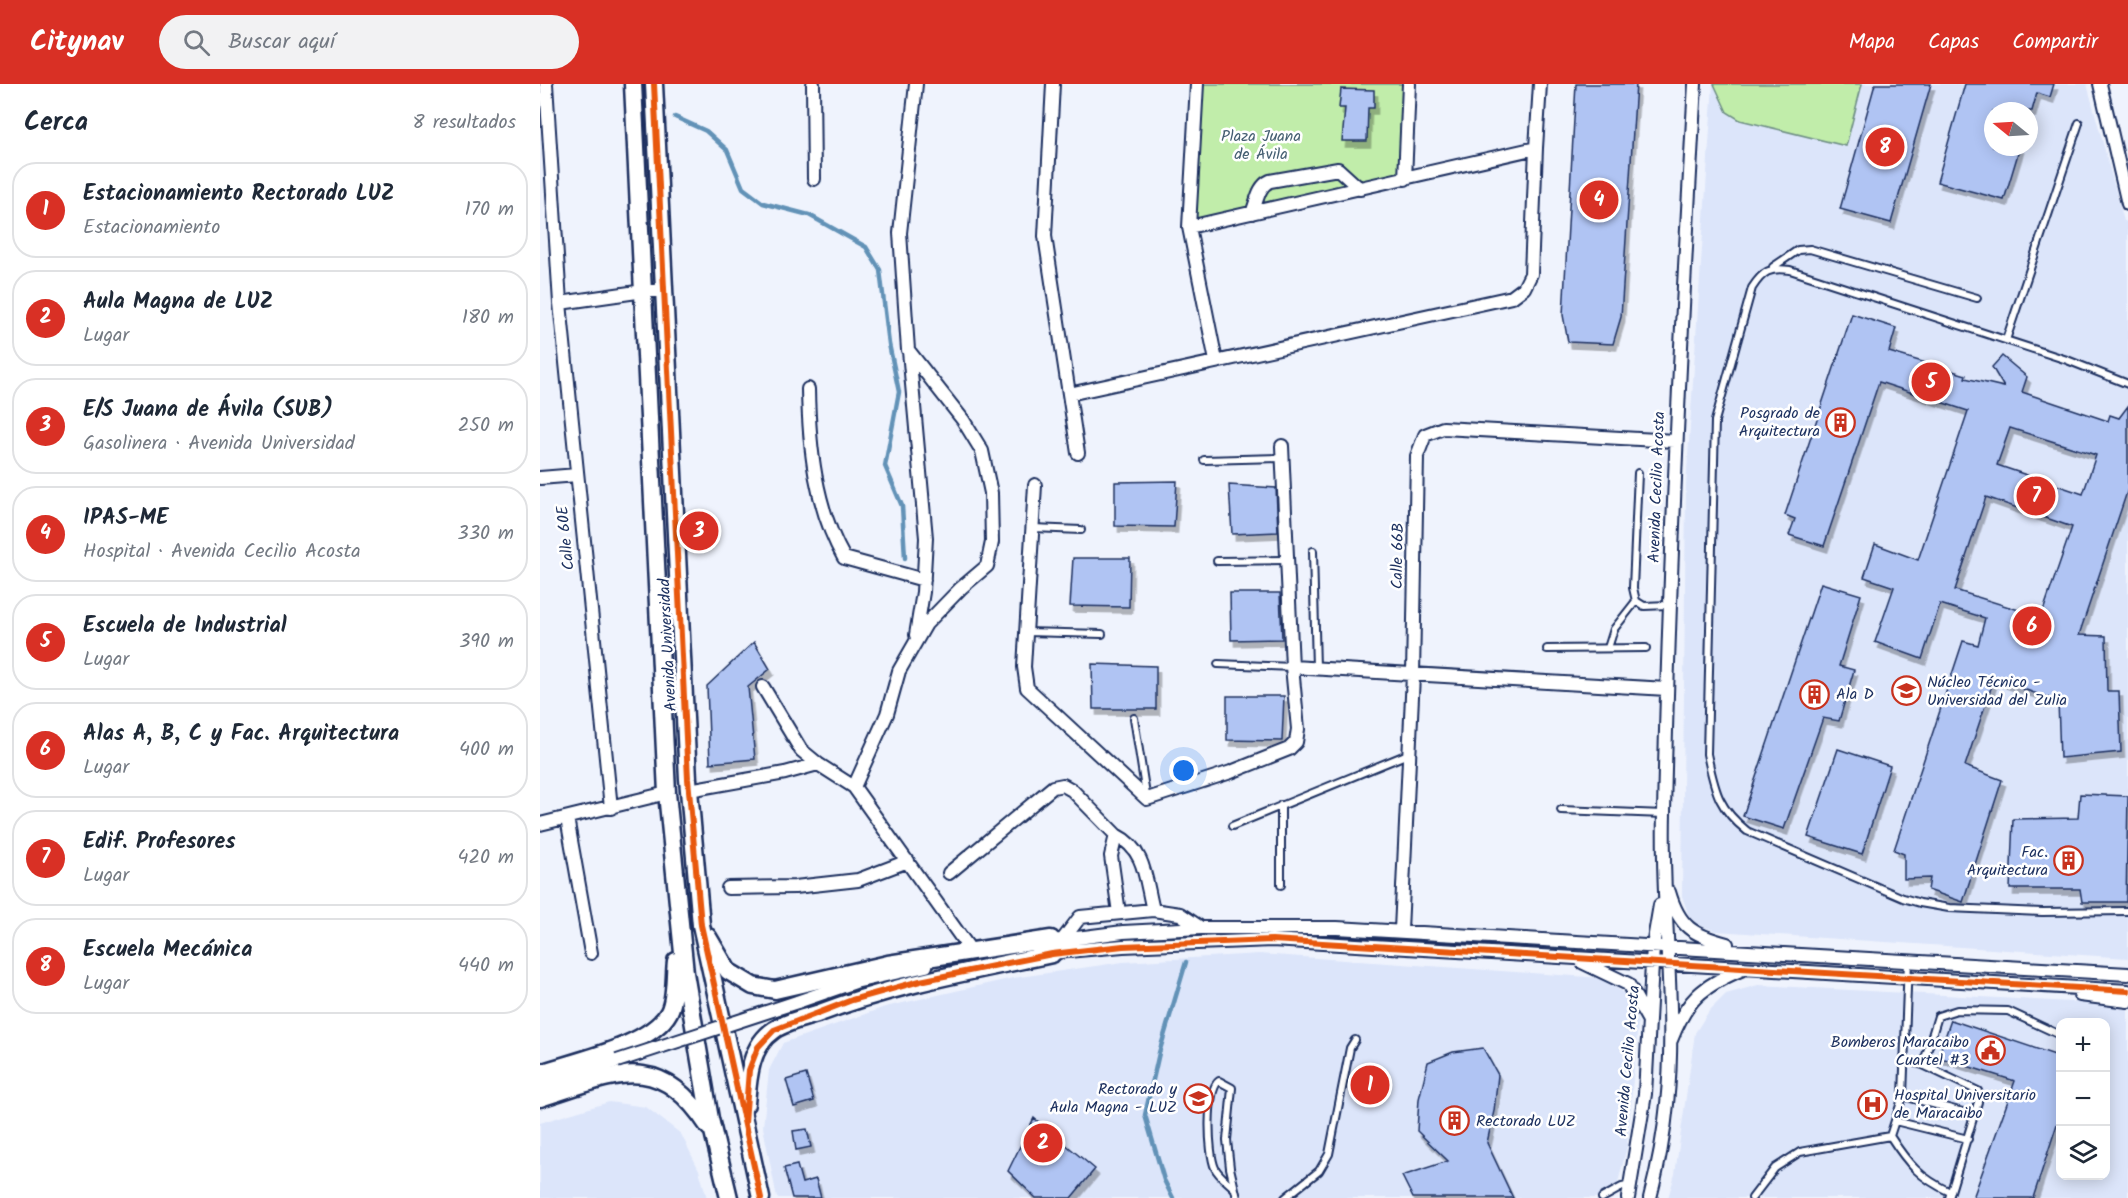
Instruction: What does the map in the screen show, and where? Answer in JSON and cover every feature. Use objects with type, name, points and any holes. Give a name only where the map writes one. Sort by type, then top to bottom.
[{"type":"street","name":"Calle 60E","points":[[546,84],[545,152],[610,808]]},
{"type":"street","name":"Avenida Universidad","points":[[633,84],[667,793],[685,973],[714,1135],[729,1198]]},
{"type":"street","name":"Avenida Universidad","points":[[654,84],[689,790],[701,925],[761,1198]]},
{"type":"street","points":[[813,84],[814,179]]},
{"type":"street","points":[[915,642],[924,580],[926,538],[900,233],[916,84]]},
{"type":"street","points":[[1053,84],[1045,236],[1078,453]]},
{"type":"street","points":[[1197,84],[1189,227],[1216,361]]},
{"type":"street","points":[[1405,179],[1409,84]]},
{"type":"street","points":[[1069,394],[1512,297],[1524,288],[1531,274],[1540,84]]},
{"type":"street","name":"Avenida Cecilio Acosta","points":[[1650,1198],[1660,1158],[1668,1103],[1668,947],[1663,878],[1668,605],[1695,84]]},
{"type":"street","points":[[2100,84],[2128,204]]},
{"type":"street","points":[[1189,227],[1536,148]]},
{"type":"street","points":[[1252,213],[1264,184],[1270,181],[1338,169],[1359,189]]},
{"type":"street","points":[[560,303],[644,291],[664,291]]},
{"type":"street","points":[[854,787],[887,714],[899,671],[926,624],[961,588],[987,566],[992,532],[991,493],[982,451],[963,420],[909,350]]},
{"type":"street","points":[[808,389],[809,434],[820,500],[833,538],[844,558],[924,580]]},
{"type":"street","name":"Calle 66B","points":[[1401,930],[1413,675],[1417,456],[1425,435],[1443,428],[1675,441]]},
{"type":"street","points":[[1035,485],[1024,667],[1027,688],[1147,799],[1230,772],[1289,749],[1296,742],[1298,729],[1292,667],[1283,452]]},
{"type":"street","points":[[540,478],[577,475]]},
{"type":"street","points":[[1292,667],[1667,689]]},
{"type":"street","points":[[763,687],[801,750],[854,787],[971,951]]},
{"type":"street","points":[[689,790],[785,773],[818,764]]},
{"type":"street","points":[[949,873],[1053,787],[1063,785],[1072,790],[1116,835],[1127,840],[1138,852],[1153,910]]},
{"type":"street","points":[[540,824],[667,793]]},
{"type":"street","points":[[567,818],[591,953]]},
{"type":"street","points":[[1116,835],[1111,856],[1119,913]]},
{"type":"street","points":[[728,888],[795,887],[858,880],[908,861]]},
{"type":"street","points":[[1663,878],[1680,920],[1692,931],[1713,940],[1755,951]]},
{"type":"street","name":"Avenida Cecilio Acosta","points":[[1628,1198],[1632,1185],[1645,1094],[1653,946],[1663,892]]},
{"type":"street","points":[[745,1122],[749,1070],[758,1047],[774,1030],[852,1000],[1056,944],[1080,917],[1153,910],[1180,914],[1201,928]]},
{"type":"street","points":[[540,1073],[640,1039],[658,1027],[669,1011],[674,992],[680,925]]},
{"type":"street","points":[[701,925],[728,971],[753,986],[775,990],[888,964],[971,951],[1201,928],[1401,930],[2128,974]]},
{"type":"street","points":[[540,1086],[855,982],[905,970],[1056,944],[1123,946],[1272,940],[2128,991]]},
{"type":"street","points":[[1573,958],[1628,984],[1650,1025]]},
{"type":"street","points":[[1669,1047],[1680,1017],[1699,993],[1716,980],[1746,968]]},
{"type":"street","points":[[2059,987],[2085,996],[2128,1001]]},
{"type":"street","points":[[540,1098],[616,1074],[653,1076],[681,1092],[714,1135]]},
{"type":"lane","points":[[2006,340],[2079,123]]},
{"type":"lane","points":[[1977,298],[1810,249],[1798,250],[1761,274],[1752,288],[1715,421],[1707,754],[1717,798],[1729,816],[1747,831],[1903,898],[1949,908],[2042,912],[2128,911]]},
{"type":"lane","points":[[1772,268],[1790,270],[2006,340],[2067,360],[2128,384]]},
{"type":"lane","points":[[1204,460],[1283,452]]},
{"type":"lane","points":[[1608,648],[1614,629],[1635,601],[1638,473]]},
{"type":"lane","points":[[1033,528],[1081,530]]},
{"type":"lane","points":[[1314,551],[1316,668]]},
{"type":"lane","points":[[1217,561],[1288,560]]},
{"type":"lane","points":[[1635,601],[1644,606],[1668,605]]},
{"type":"lane","points":[[1026,632],[1102,634]]},
{"type":"lane","points":[[1547,649],[1646,648]]},
{"type":"lane","points":[[1218,664],[1292,667]]},
{"type":"lane","points":[[1134,718],[1147,799]]},
{"type":"lane","points":[[1232,826],[1409,754]]},
{"type":"lane","points":[[1281,805],[1281,885]]},
{"type":"lane","points":[[1561,810],[1664,814]]},
{"type":"lane","points":[[1890,1136],[1904,1096],[1907,1061],[1908,960]]},
{"type":"lane","points":[[1923,1065],[1938,1016],[1957,1010],[2008,1011],[2056,1033]]},
{"type":"lane","points":[[1285,1198],[1320,1171],[1329,1154],[1350,1048],[1355,1040]]},
{"type":"lane","points":[[1890,1136],[1905,1160],[1926,1180],[1949,1195],[1968,1139],[1978,1091],[1923,1065],[1907,1061]]},
{"type":"lane","points":[[1234,1188],[1215,1169],[1209,1148],[1213,1090],[1219,1081],[1232,1088],[1227,1140],[1237,1198]]},
{"type":"lane","points":[[1904,1096],[1974,1115]]},
{"type":"lane","points":[[1895,1121],[1968,1139]]},
{"type":"lane","points":[[1752,1198],[1775,1168],[1800,1152],[1890,1136]]},
{"type":"lane","points":[[1602,1198],[1622,1187],[1632,1185]]},
{"type":"shaded area","name":"Núcleo Técnico - Universidad del Zulia","points":[[1713,84],[2087,84],[2124,221],[2128,222],[2128,958],[1716,931],[1698,925],[1689,916],[1682,896],[1686,486]]},
{"type":"shaded area","name":"Rectorado y Aula Magna - LUZ","points":[[1259,954],[1602,978],[1625,994],[1638,1023],[1627,1147],[1614,1198],[777,1198],[763,1127],[769,1070],[783,1043],[885,1007],[1013,978],[1123,962]]},
{"type":"shaded area","name":"Hospital Universitario de Maracaibo","points":[[1758,985],[2128,1005],[2128,1198],[1668,1198],[1675,1174],[1695,1033],[1709,1011],[1726,994]]},
{"type":"shaded area","points":[[609,1102],[646,1107],[681,1134],[699,1170],[707,1198],[540,1198],[540,1123]]},
{"type":"green space","name":"Plaza Juana de Ávila","points":[[1200,84],[1406,84],[1401,177],[1192,223]]},
{"type":"green space","points":[[1714,84],[1862,84],[1846,146],[1740,120],[1727,112]]},
{"type":"building","points":[[1576,84],[1636,84],[1621,317],[1613,344],[1568,342],[1563,315]]},
{"type":"building","points":[[1875,84],[1931,84],[1891,223],[1840,209]]},
{"type":"building","points":[[1965,84],[2054,84],[2050,97],[2037,93],[2034,102],[1984,102],[1984,156],[2017,156],[2004,200],[1937,182]]},
{"type":"building","points":[[1341,89],[1374,90],[1374,108],[1368,108],[1367,141],[1342,141],[1345,108],[1339,108]]},
{"type":"building","points":[[1852,314],[1896,328],[1889,352],[1966,375],[1965,378],[2004,387],[1992,367],[2002,356],[2027,377],[2022,392],[2108,421],[2110,415],[2119,418],[2128,406],[2128,489],[2079,635],[2106,636],[2107,691],[2119,691],[2121,752],[2060,758],[2058,701],[1994,679],[1965,766],[2002,780],[1963,902],[1928,890],[1930,878],[1904,879],[1904,854],[1894,850],[1963,641],[1978,645],[1985,618],[1940,604],[1922,659],[1875,642],[1894,587],[1864,577],[1875,544],[1918,560],[1968,411],[1879,382],[1824,546],[1789,535],[1795,519],[1785,515]],"holes":[[[2010,428],[2096,455],[2083,494],[1997,465]],[[1986,497],[2072,527],[2041,617],[1955,590]]]},
{"type":"building","points":[[1177,481],[1174,527],[1115,526],[1115,482]]},
{"type":"building","points":[[1229,485],[1276,488],[1278,532],[1232,534]]},
{"type":"building","points":[[1073,558],[1130,558],[1129,607],[1070,606]]},
{"type":"building","name":"Ala D","points":[[1821,583],[1861,595],[1839,666],[1854,670],[1839,721],[1823,718],[1784,829],[1743,816]]},
{"type":"building","points":[[1230,593],[1280,593],[1282,639],[1231,640]]},
{"type":"building","points":[[754,642],[770,669],[748,687],[755,759],[710,763],[707,686]]},
{"type":"building","points":[[1092,664],[1156,666],[1156,709],[1093,709]]},
{"type":"building","points":[[1227,696],[1284,696],[1282,741],[1227,740]]},
{"type":"building","points":[[1838,749],[1890,766],[1862,854],[1808,837]]},
{"type":"building","name":"Fac. Arquitectura","points":[[2080,794],[2128,796],[2126,902],[2082,902],[2080,889],[2010,889],[2013,819],[2078,818]]},
{"type":"building","points":[[1951,1020],[2056,1055],[2056,1127],[2033,1198],[1973,1198],[2015,1081],[1938,1057]]},
{"type":"building","name":"Rectorado LUZ","points":[[1483,1048],[1498,1075],[1494,1111],[1487,1143],[1513,1198],[1413,1198],[1402,1176],[1448,1161],[1417,1131],[1419,1099],[1428,1062],[1453,1052]]},
{"type":"building","points":[[806,1074],[814,1101],[794,1107],[786,1080]]},
{"type":"building","points":[[1034,1118],[1095,1169],[1071,1198],[1036,1198],[1008,1171]]},
{"type":"building","points":[[807,1129],[811,1147],[796,1150],[793,1131]]},
{"type":"building","points":[[797,1165],[802,1183],[816,1179],[821,1198],[792,1198],[784,1168]]},
{"type":"waterway","points":[[675,117],[706,131],[727,150],[743,188],[763,203],[809,215],[866,247],[880,270],[889,344],[899,392],[885,466],[902,506],[905,558]]},
{"type":"waterway","points":[[1173,1198],[1164,1180],[1145,1115],[1159,1053],[1186,962]]},
{"type":"cycle path","points":[[654,84],[688,779],[701,925],[761,1198]]},
{"type":"cycle path","points":[[745,1122],[749,1070],[758,1047],[774,1030],[852,1000],[920,981],[1052,954],[1123,946],[1272,940],[2128,991]]},
{"type":"place","name":"Escuela Mecánica","points":[[1885,147]]},
{"type":"place","name":"IPAS-ME","points":[[1599,200]]},
{"type":"place","name":"Escuela de Industrial","points":[[1931,382]]},
{"type":"place","name":"Posgrado de Arquitectura","points":[[1841,422]]},
{"type":"place","name":"Edif. Profesores","points":[[2036,496]]},
{"type":"place","name":"E/S Juana de Ávila (SUB)","points":[[699,531]]},
{"type":"place","name":"Alas A, B, C y Fac. Arquitectura","points":[[2032,626]]},
{"type":"place","name":"Núcleo Técnico - Universidad del Zulia","points":[[1906,691]]},
{"type":"place","name":"Ala D","points":[[1815,694]]},
{"type":"place","name":"Fac. Arquitectura","points":[[2069,861]]},
{"type":"place","name":"Bomberos Maracaibo Cuartel #3","points":[[1990,1051]]},
{"type":"place","name":"Estacionamiento Rectorado LUZ","points":[[1370,1085]]},
{"type":"place","name":"Rectorado y Aula Magna - LUZ","points":[[1198,1098]]},
{"type":"place","name":"Hospital Universitario de Maracaibo","points":[[1873,1104]]},
{"type":"place","name":"Rectorado LUZ","points":[[1455,1121]]},
{"type":"place","name":"Aula Magna de LUZ","points":[[1043,1143]]}]
